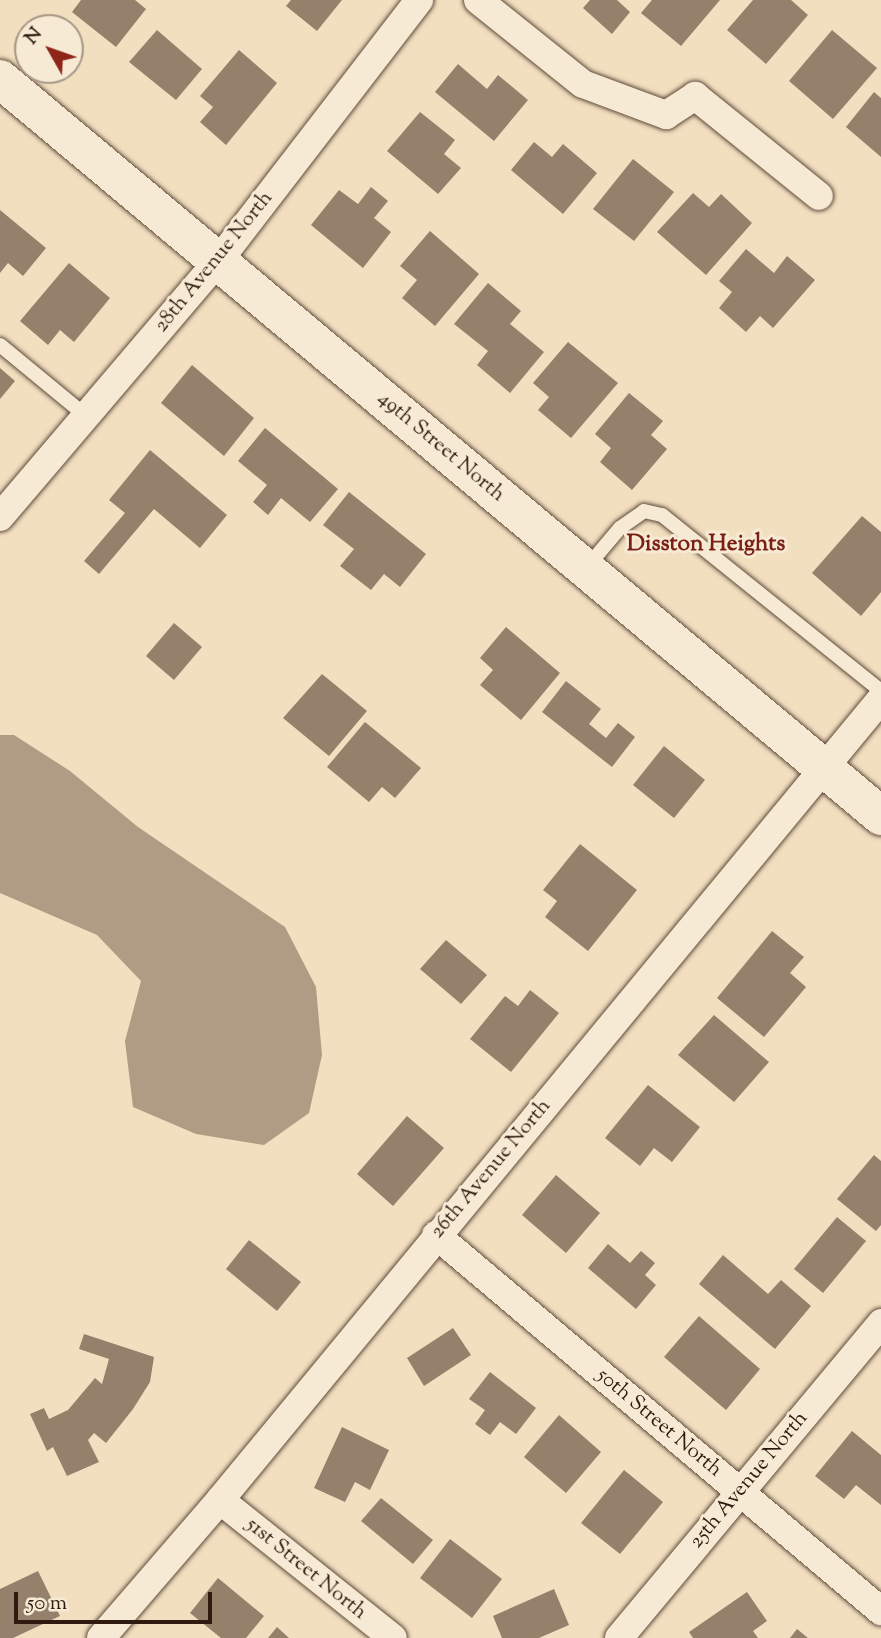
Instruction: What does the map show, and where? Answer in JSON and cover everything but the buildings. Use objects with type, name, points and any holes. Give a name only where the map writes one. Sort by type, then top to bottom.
[{"type":"main road","name":"49th Street North","points":[[0,79],[881,816]]},
{"type":"street","name":"28th Avenue North","points":[[0,517],[219,260],[419,0]]},
{"type":"street","points":[[478,0],[583,83],[666,115],[695,96],[819,196]]},
{"type":"street","name":"26th Avenue North","points":[[101,1638],[220,1500],[881,699]]},
{"type":"street","name":"50th Street North","points":[[436,1235],[881,1611]]},
{"type":"street","name":"25th Avenue North","points":[[619,1638],[739,1490],[881,1323]]},
{"type":"street","name":"51st Street North","points":[[220,1500],[393,1638]]},
{"type":"lane","points":[[0,345],[86,416]]},
{"type":"lane","points":[[586,568],[620,528],[644,511],[662,515],[881,691]]},
{"type":"shaded area","points":[[0,735],[14,735],[70,771],[138,827],[285,927],[316,987],[322,1055],[309,1113],[264,1145],[196,1134],[133,1107],[125,1041],[141,981],[97,935],[0,893]]},
{"type":"district","name":"Disston Heights","points":[[706,545]]}]
